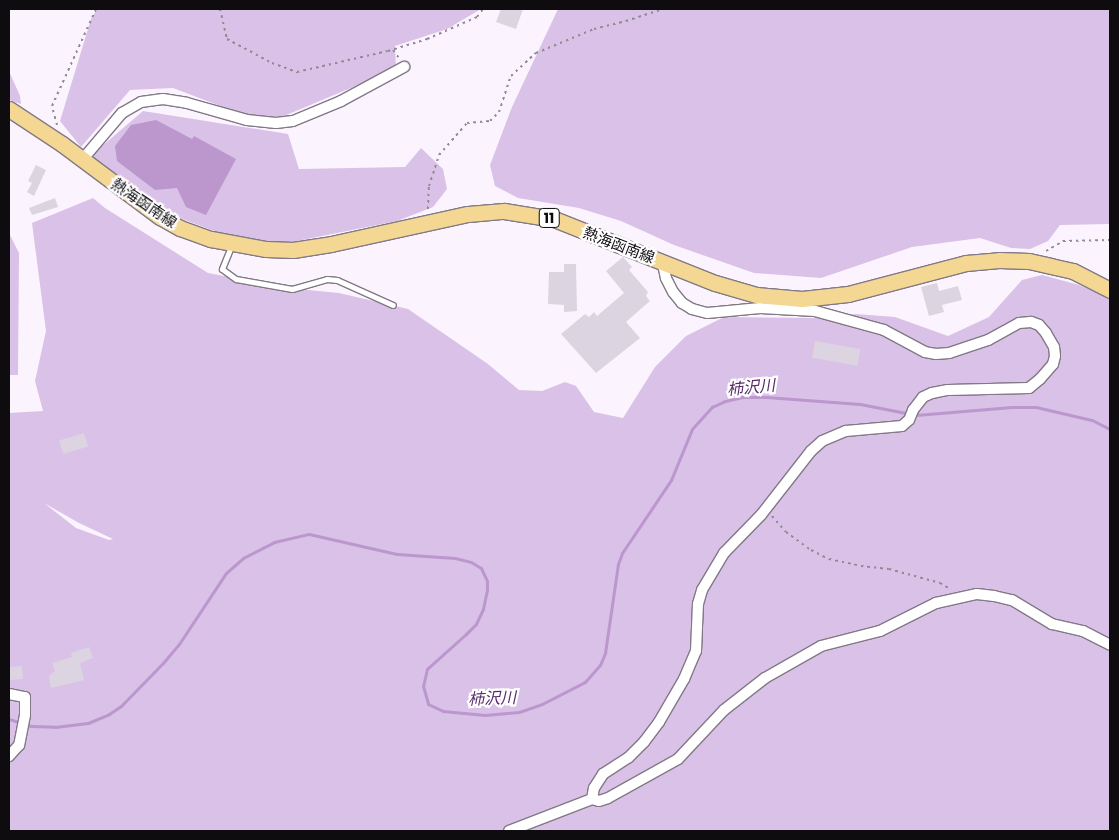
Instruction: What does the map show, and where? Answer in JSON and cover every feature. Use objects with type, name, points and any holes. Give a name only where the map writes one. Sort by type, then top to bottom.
[{"type":"main road","name":"熱海函南線","points":[[9,109],[166,220],[211,240],[266,249],[293,250],[331,244],[468,214],[504,211],[554,219],[715,283],[756,295],[802,298],[848,294],[966,263],[999,260],[1029,261],[1072,271],[1110,290]]},
{"type":"street","points":[[82,160],[122,113],[141,102],[163,99],[187,103],[247,120],[276,123],[293,121],[341,100],[404,67]]},
{"type":"street","points":[[592,799],[594,788],[603,774],[638,749],[659,722],[684,679],[694,656],[698,604],[702,590],[724,553],[766,508],[811,451],[822,441],[846,431],[902,426],[909,420],[913,410],[923,398],[932,393],[1028,388],[1040,379],[1053,364],[1055,356],[1054,346],[1039,325],[1030,322],[1019,323],[988,340],[949,353],[936,354],[925,352],[884,330],[815,311],[760,308],[707,313],[692,309],[682,303],[673,292],[666,278],[662,261]]},
{"type":"street","points":[[509,831],[592,799],[599,801],[608,798],[678,760],[724,710],[765,678],[821,646],[880,631],[936,603],[960,596],[977,594],[1012,600],[1043,620],[1083,631],[1110,645]]},
{"type":"street","points":[[9,694],[25,697],[22,736],[17,748],[9,756]]},
{"type":"lane","points":[[232,243],[222,269],[236,279],[292,289],[327,279],[337,280],[393,306]]},
{"type":"path","points":[[57,125],[52,106],[96,9]]},
{"type":"path","points":[[220,9],[227,38],[272,63],[297,72],[388,51],[428,39],[477,17],[483,9]]},
{"type":"path","points":[[428,222],[429,186],[439,155],[467,123],[490,122],[499,112],[511,76],[536,53],[594,29],[662,9]]},
{"type":"path","points":[[1046,251],[1063,241],[1110,240]]},
{"type":"path","points":[[766,508],[786,532],[811,550],[830,558],[861,566],[889,569],[940,583],[960,596]]},
{"type":"shaded area","points":[[97,9],[481,9],[447,29],[395,46],[396,69],[284,116],[252,118],[173,88],[130,90],[81,147],[60,121],[91,19]]},
{"type":"shaded area","points":[[558,9],[1110,9],[1110,224],[1060,225],[1048,241],[1030,249],[1011,248],[980,238],[912,247],[821,278],[754,273],[674,245],[621,221],[579,208],[518,198],[495,186],[490,165],[512,107]]},
{"type":"shaded area","points":[[9,71],[20,96],[21,104],[9,100]]},
{"type":"shaded area","points":[[143,111],[288,134],[299,169],[405,167],[421,148],[443,169],[447,189],[433,207],[397,221],[282,244],[222,234],[177,217],[87,159]]},
{"type":"shaded area","points":[[156,120],[192,139],[194,136],[236,159],[206,215],[186,207],[177,188],[155,190],[117,161],[115,146],[131,125]]},
{"type":"shaded area","points":[[93,198],[105,208],[208,273],[287,288],[339,293],[408,309],[488,364],[519,390],[542,391],[565,382],[576,386],[594,412],[623,418],[655,367],[686,336],[724,317],[818,318],[856,314],[895,317],[948,336],[989,317],[1022,280],[1042,275],[1079,285],[1110,298],[1110,831],[9,831],[9,413],[43,411],[35,381],[46,331],[32,223]],"holes":[[[44,503],[79,523],[113,539],[109,540],[76,528]]]},
{"type":"shaded area","points":[[9,233],[19,253],[18,375],[9,375]]},
{"type":"building","points":[[501,9],[523,9],[516,29],[496,22]]},
{"type":"building","points":[[36,165],[46,170],[34,196],[27,192],[32,183],[28,181]]},
{"type":"building","points":[[55,198],[58,207],[32,215],[29,208]]},
{"type":"building","points":[[623,257],[632,267],[629,270],[648,292],[646,296],[650,301],[626,322],[640,338],[596,373],[561,334],[585,314],[589,317],[594,312],[597,316],[624,293],[606,271]]},
{"type":"building","points":[[564,264],[576,264],[577,311],[564,312],[564,305],[548,304],[549,272],[564,272]]},
{"type":"building","points":[[937,283],[939,291],[958,286],[962,300],[942,305],[944,312],[929,316],[921,287]]},
{"type":"building","points":[[815,341],[860,349],[857,366],[812,358]]},
{"type":"building","points":[[84,433],[88,446],[63,454],[59,441]]},
{"type":"building","points":[[89,647],[93,658],[80,663],[84,680],[51,688],[49,676],[55,671],[52,663],[72,657],[71,653]]},
{"type":"building","points":[[22,666],[23,679],[10,680],[9,667]]},
{"type":"waterway","name":"柿沢川","points":[[9,719],[31,726],[55,727],[88,723],[109,714],[121,706],[179,644],[226,573],[243,558],[274,542],[309,534],[397,554],[455,558],[471,562],[481,568],[487,581],[483,609],[476,624],[427,669],[423,686],[428,704],[443,711],[485,715],[519,712],[542,704],[585,682],[600,665],[605,653],[618,564],[622,553],[671,480],[692,429],[712,407],[725,401],[743,397],[766,397],[860,404],[916,415],[1012,407],[1036,407],[1092,420],[1110,429]]}]
